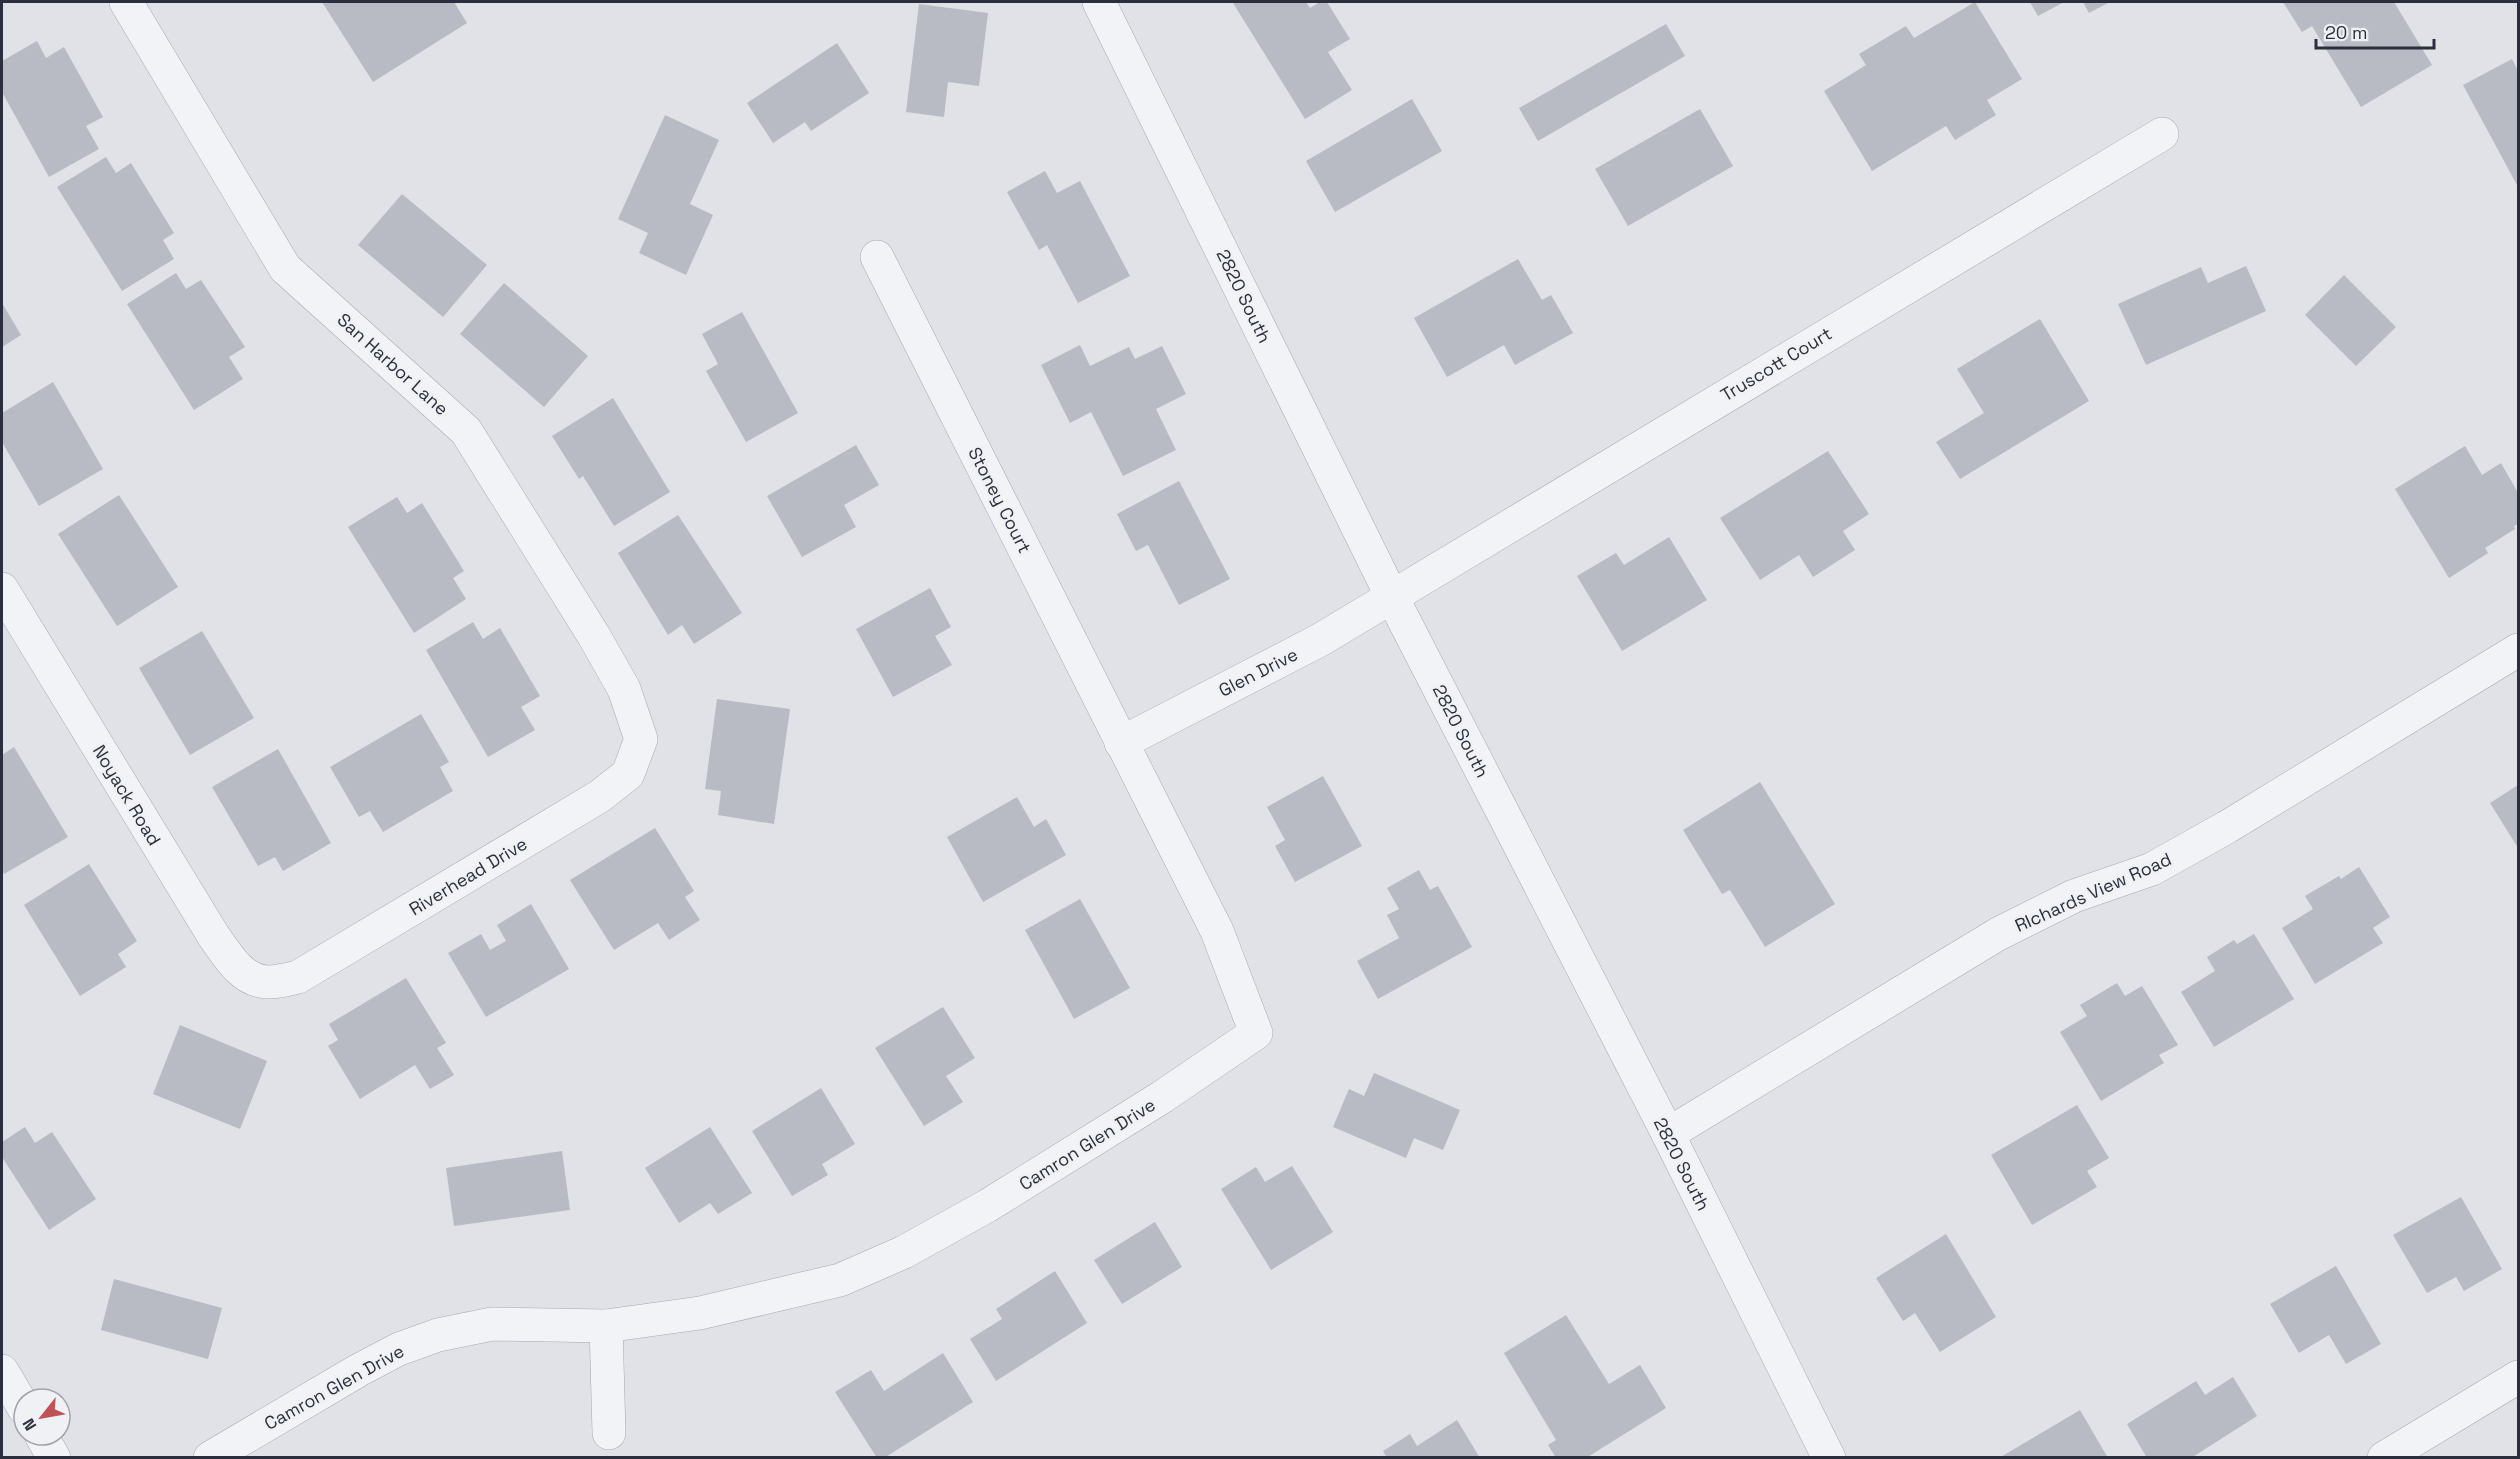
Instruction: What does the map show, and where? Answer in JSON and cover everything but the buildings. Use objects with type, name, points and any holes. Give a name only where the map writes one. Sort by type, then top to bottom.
[{"type":"street","name":"San Harbor Lane","points":[[126,2],[285,268],[466,431],[614,671],[624,689],[641,739]]},
{"type":"street","name":"2820 South","points":[[1099,2],[1392,597],[1668,1134],[1829,1458]]},
{"type":"street","name":"Truscott Court","points":[[1392,597],[2162,134]]},
{"type":"street","name":"Stoney Court","points":[[877,257],[1121,742]]},
{"type":"street","name":"Noyack Road","points":[[2,589],[213,935],[236,967],[251,978],[269,982]]},
{"type":"street","name":"Glen Drive","points":[[1121,742],[1320,640],[1392,597]]},
{"type":"street","name":"RIchards View Road","points":[[1668,1134],[1998,934],[2074,896],[2152,869],[2227,827],[2518,650]]},
{"type":"street","name":"Riverhead Drive","points":[[269,982],[298,977],[600,796],[628,774],[641,739]]},
{"type":"street","name":"Camron Glen Drive","points":[[210,1458],[359,1370],[399,1349],[438,1335],[492,1324],[606,1326],[700,1313],[840,1280],[904,1252],[987,1206],[1162,1097],[1256,1033],[1216,931],[1121,742]]},
{"type":"street","points":[[606,1326],[609,1433]]},
{"type":"street","points":[[2,1371],[12,1388]]},
{"type":"street","points":[[2384,1458],[2518,1377]]}]
